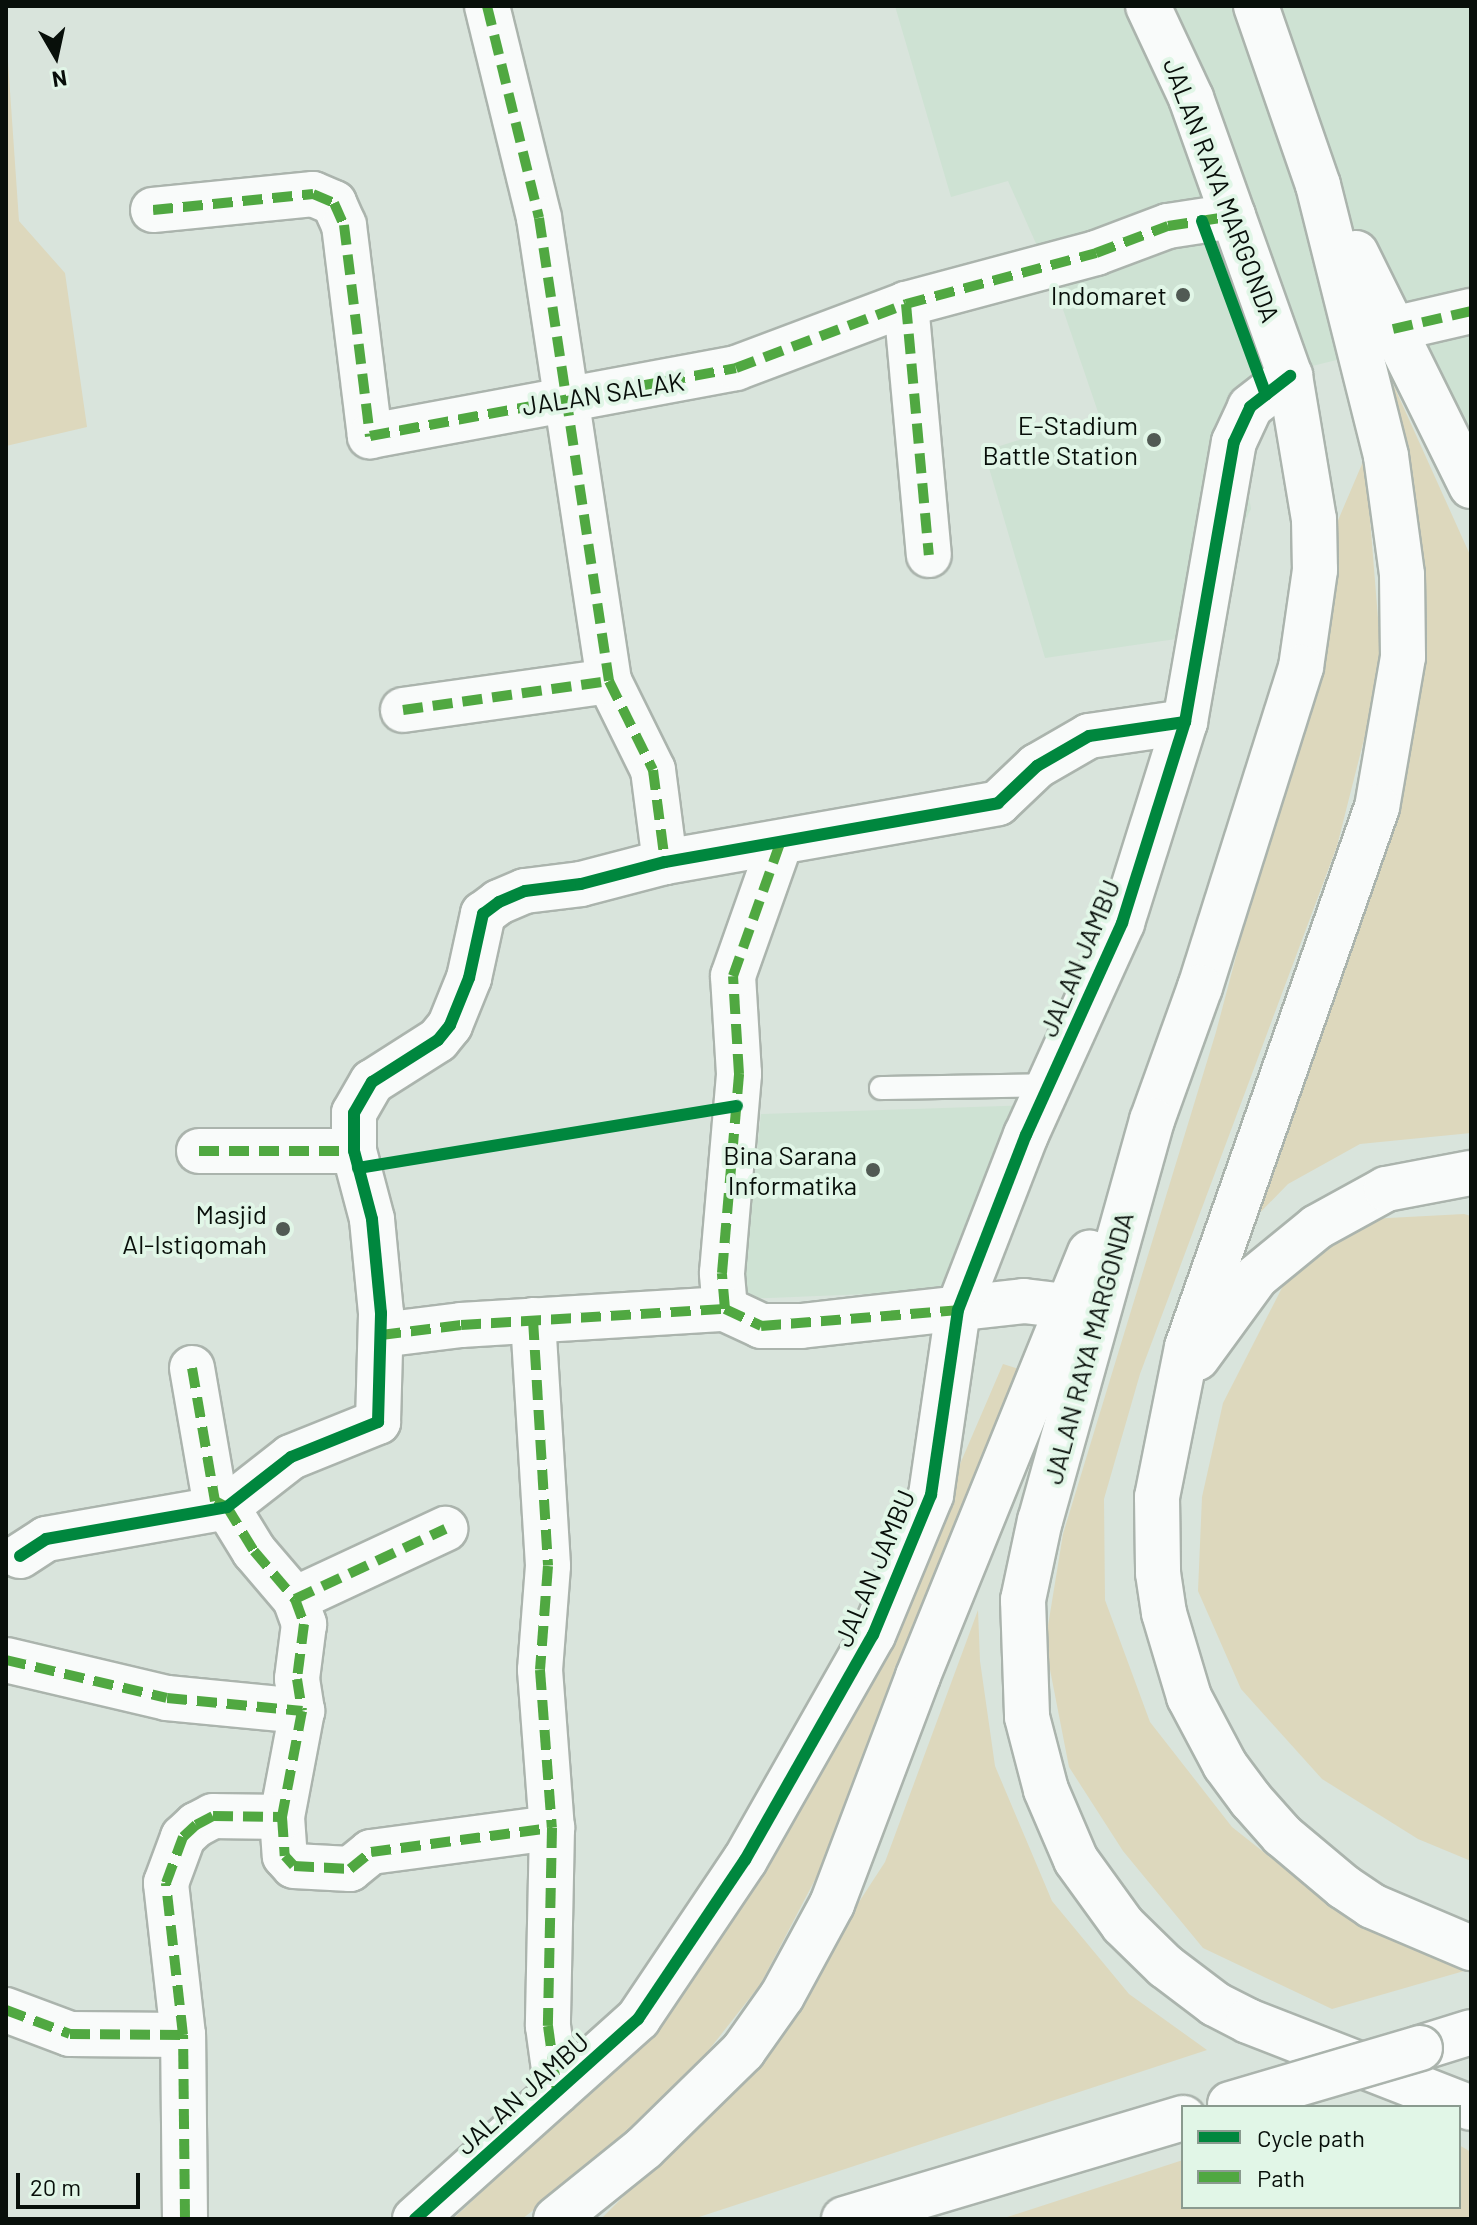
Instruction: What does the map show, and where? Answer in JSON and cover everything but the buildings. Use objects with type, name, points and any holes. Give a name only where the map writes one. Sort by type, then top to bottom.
[{"type":"street","points":[[487,6],[539,218],[570,396],[609,681],[653,770],[665,862]]},
{"type":"street","name":"JALAN RAYA MARGONDA","points":[[1148,6],[1191,98],[1290,376],[1314,519],[1313,589],[1301,667],[1200,987],[1152,1120],[1070,1407],[1023,1600],[1023,1679],[1046,1790],[1059,1827],[1097,1893],[1143,1946],[1191,1987],[1281,2035],[1471,2108]]},
{"type":"street","points":[[1256,6],[1318,185],[1390,483],[1402,575],[1398,701],[1377,807],[1198,1306],[1170,1419],[1157,1497],[1158,1573],[1175,1655],[1212,1744],[1251,1800],[1310,1861],[1372,1906],[1471,1948]]},
{"type":"street","points":[[1318,185],[1471,486]]},
{"type":"street","name":"JALAN SALAK","points":[[153,210],[313,194],[334,203],[344,225],[370,436],[570,396],[736,368],[906,304],[1096,253],[1168,226],[1233,216]]},
{"type":"street","points":[[906,304],[929,555]]},
{"type":"street","points":[[1393,329],[1471,311]]},
{"type":"street","points":[[20,1556],[46,1539],[227,1507],[291,1457],[378,1422],[381,1335],[372,1219],[354,1151],[354,1113],[363,1093],[438,1040],[450,1025],[469,978],[483,914],[525,891],[581,884],[665,862],[998,803],[1037,766],[1089,736],[1185,722],[1234,442],[1250,407],[1290,376]]},
{"type":"street","points":[[403,710],[609,681]]},
{"type":"street","name":"JALAN JAMBU","points":[[415,2219],[638,2019],[692,1944],[873,1635],[931,1495],[958,1310],[1048,1085],[1122,923],[1185,722]]},
{"type":"street","points":[[725,1309],[722,1273],[739,1074],[733,976],[780,843]]},
{"type":"street","points":[[556,2219],[644,2148],[743,2051],[782,1996],[832,1904],[1066,1306],[1152,1120]]},
{"type":"street","points":[[199,1151],[354,1151]]},
{"type":"street","points":[[1170,1419],[1208,1339],[1283,1251],[1344,1209],[1386,1189],[1471,1173]]},
{"type":"street","points":[[381,1335],[533,1320],[725,1309],[761,1326],[958,1310],[1024,1301],[1066,1306]]},
{"type":"street","points":[[533,1320],[548,1566],[540,1670],[552,1828],[548,2026],[557,2091]]},
{"type":"street","points":[[192,1368],[215,1501],[227,1507],[254,1551],[295,1599],[304,1624],[297,1679],[302,1711],[282,1817],[285,1856],[294,1866],[350,1869],[371,1852],[552,1828]]},
{"type":"street","points":[[295,1599],[445,1529]]},
{"type":"street","points":[[6,1660],[167,1698],[302,1711]]},
{"type":"street","points":[[185,2219],[183,2035],[164,1902],[183,1837],[213,1816],[282,1817]]},
{"type":"street","points":[[6,2010],[85,2036],[183,2035]]},
{"type":"street","points":[[1225,2105],[1471,2032]]},
{"type":"street","points":[[844,2219],[1181,2119]]},
{"type":"lane","points":[[881,1088],[1048,1085]]},
{"type":"shaded area","points":[[895,6],[1471,6],[1471,478],[1405,343],[1240,384],[1241,450],[1251,509],[1183,638],[1045,658],[984,451],[1099,415],[1055,286],[1008,181],[951,197]]},
{"type":"shaded area","points":[[6,33],[19,221],[65,273],[87,427],[6,446]]},
{"type":"shaded area","points":[[1384,364],[1471,557],[1471,1133],[1360,1144],[1288,1184],[1240,1233],[1396,794]]},
{"type":"shaded area","points":[[1365,457],[1382,668],[1337,846],[1140,1374],[1104,1499],[1105,1600],[1150,1722],[1232,1827],[1323,1899],[1471,1969],[1332,2009],[1203,1948],[1123,1851],[1069,1767],[1045,1644],[1063,1534],[1216,1032],[1278,798],[1322,558]]},
{"type":"shaded area","points":[[1032,1105],[942,1291],[741,1299],[761,1114]]},
{"type":"shaded area","points":[[1471,1216],[1471,1861],[1418,1839],[1322,1779],[1241,1689],[1198,1591],[1202,1497],[1223,1403],[1286,1280],[1369,1219]]},
{"type":"shaded area","points":[[1003,1364],[1019,1369],[820,1870],[760,1985],[660,2112],[522,2219],[453,2219],[623,2059],[887,1634]]},
{"type":"shaded area","points":[[978,1610],[980,1661],[995,1766],[1052,1901],[1129,1994],[1207,2050],[693,2219],[601,2219],[751,2068],[885,1862]]},
{"type":"shaded area","points":[[1461,2146],[1471,2152],[1471,2219],[1001,2219],[1181,2161],[1181,2209],[1461,2209]]},
{"type":"marked path","points":[[487,6],[539,218],[609,681],[653,770],[665,862]]},
{"type":"marked path","points":[[153,210],[313,194],[334,203],[344,225],[370,436],[736,368],[906,304],[1096,253],[1168,226],[1233,216]]},
{"type":"marked path","points":[[906,304],[929,555]]},
{"type":"marked path","points":[[1393,329],[1471,311]]},
{"type":"marked path","points":[[403,710],[609,681]]},
{"type":"marked path","points":[[725,1309],[722,1273],[739,1074],[733,976],[780,843]]},
{"type":"marked path","points":[[199,1151],[354,1151]]},
{"type":"marked path","points":[[381,1335],[461,1325],[725,1309],[761,1326],[958,1310]]},
{"type":"marked path","points":[[533,1320],[548,1566],[540,1670],[552,1828],[548,2026],[557,2091]]},
{"type":"marked path","points":[[192,1368],[215,1501],[227,1507],[254,1551],[295,1599],[304,1624],[297,1679],[302,1711],[282,1817],[285,1856],[294,1866],[350,1869],[371,1852],[552,1828]]},
{"type":"marked path","points":[[295,1599],[445,1529]]},
{"type":"marked path","points":[[6,1660],[167,1698],[302,1711]]},
{"type":"marked path","points":[[185,2219],[183,2035],[166,1883],[183,1837],[196,1825],[213,1816],[282,1817]]},
{"type":"marked path","points":[[6,2010],[70,2034],[183,2035]]},
{"type":"cycle path","points":[[1202,221],[1266,395]]},
{"type":"cycle path","points":[[415,2219],[638,2019],[745,1860],[873,1635],[931,1495],[958,1310],[1026,1135],[1122,923],[1185,722],[1234,442],[1250,407],[1290,376]]},
{"type":"cycle path","points":[[20,1556],[46,1539],[227,1507],[291,1457],[378,1422],[381,1313],[372,1219],[354,1151],[354,1113],[372,1082],[438,1040],[450,1025],[469,978],[483,914],[499,902],[525,891],[581,884],[665,862],[998,803],[1037,766],[1089,736],[1185,722]]},
{"type":"cycle path","points":[[358,1168],[737,1106]]},
{"type":"place","name":"Indomaret","points":[[1183,295]]},
{"type":"place","name":"E-Stadium Battle Station","points":[[1154,440]]},
{"type":"place","name":"Bina Sarana Informatika","points":[[873,1170]]},
{"type":"place","name":"Masjid Al-Istiqomah","points":[[283,1229]]}]
